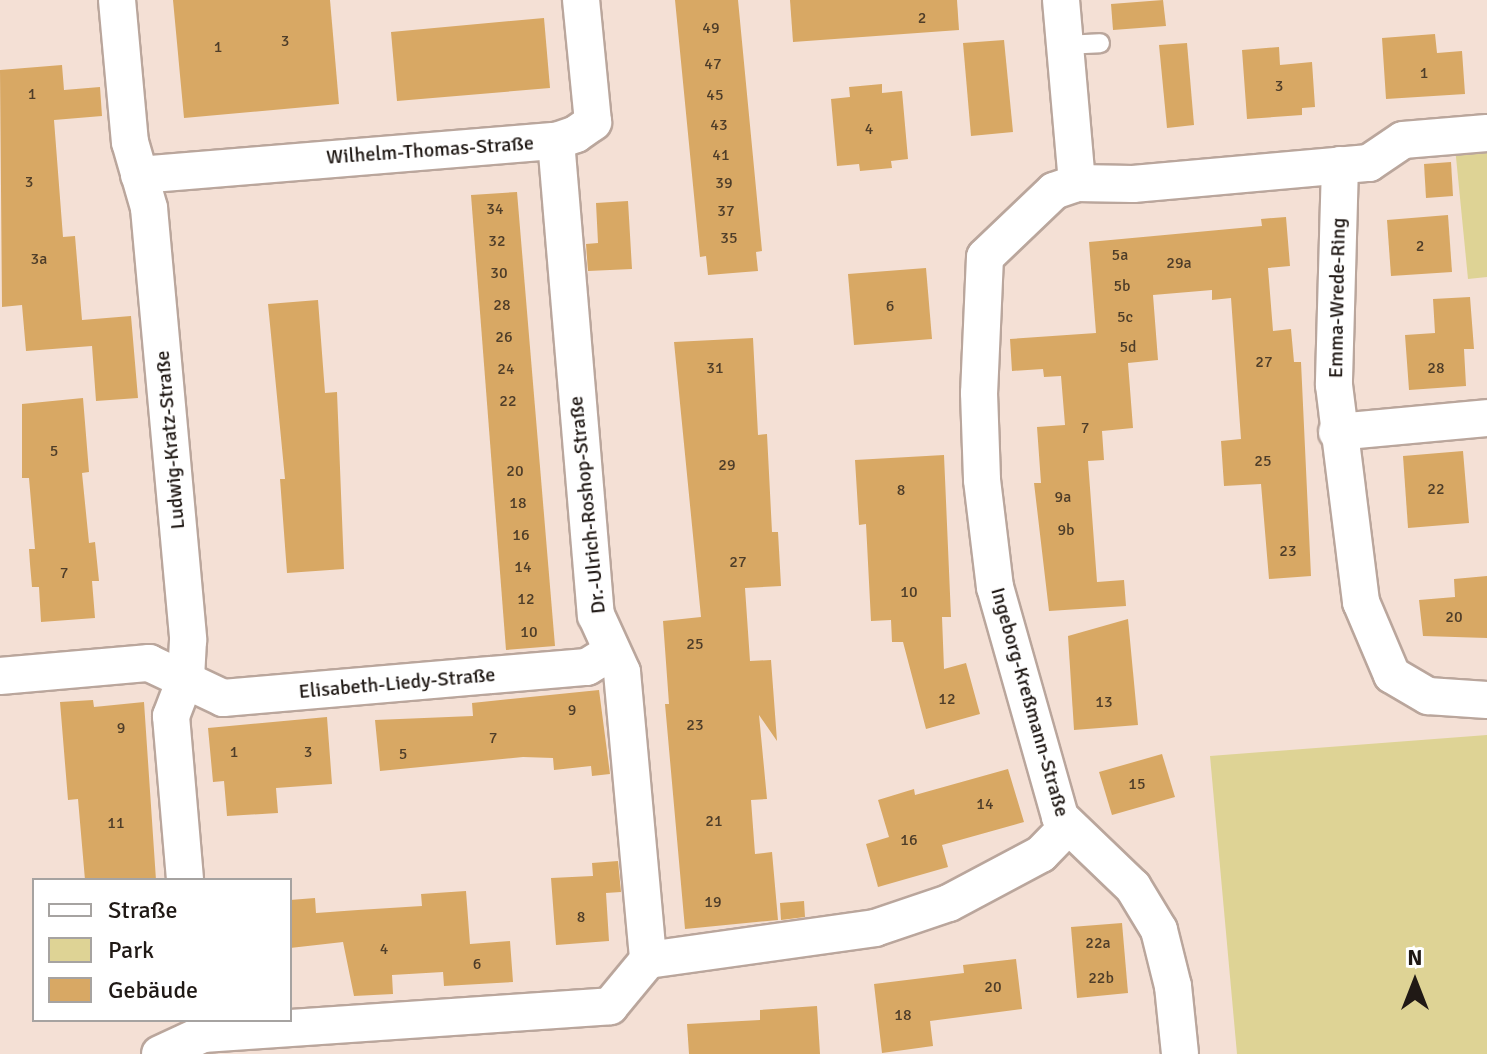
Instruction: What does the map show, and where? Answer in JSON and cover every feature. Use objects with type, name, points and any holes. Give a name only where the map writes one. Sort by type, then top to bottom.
[{"type":"street","name":"Ludwig-Kratz-Straße","points":[[117,0],[130,142],[149,208],[188,640],[186,677],[171,716],[185,878]]},
{"type":"street","name":"Wilhelm-Thomas-Straße","points":[[139,175],[556,141],[593,122],[581,0]]},
{"type":"street","points":[[1061,0],[1082,44],[1077,183],[1133,184],[1369,163],[1403,140],[1487,133]]},
{"type":"street","name":"Dr.-Ulrich-Roshop-Straße","points":[[556,141],[596,615],[622,672],[648,960]]},
{"type":"street","name":"Emma-Wrede-Ring","points":[[1340,165],[1337,432],[1361,602],[1392,675],[1428,696],[1487,700]]},
{"type":"street","name":"Ingeborg-Kreßmann-Straße","points":[[1077,183],[1054,191],[985,257],[979,393],[995,587],[1067,827],[1133,887],[1159,930],[1173,986],[1180,1054]]},
{"type":"street","points":[[1337,432],[1487,418]]},
{"type":"street","name":"Elisabeth-Liedy-Straße","points":[[0,676],[149,663],[186,677],[223,698],[587,667],[611,652]]},
{"type":"street","name":"Ingeborg-Kreßmann-Straße","points":[[648,960],[833,938],[949,903],[1041,854],[1067,827]]},
{"type":"street","points":[[160,1054],[202,1027],[610,1006],[648,960]]},
{"type":"green space","points":[[1487,144],[1487,277],[1468,279],[1455,147]]},
{"type":"green space","points":[[1487,735],[1487,1054],[1237,1054],[1210,756]]},
{"type":"building","points":[[173,0],[330,0],[339,104],[184,118]]},
{"type":"building","points":[[675,0],[738,0],[762,251],[756,252],[758,271],[708,275],[706,256],[700,257]]},
{"type":"building","points":[[790,0],[957,0],[959,30],[793,42]]},
{"type":"building","points":[[1163,0],[1166,26],[1113,30],[1111,4]]},
{"type":"building","points":[[544,18],[550,88],[397,101],[391,32]]},
{"type":"building","points":[[1435,34],[1437,53],[1462,51],[1465,94],[1386,99],[1382,38]]},
{"type":"building","points":[[1004,40],[1013,132],[971,136],[963,43]]},
{"type":"building","points":[[1187,43],[1194,125],[1167,128],[1159,45]]},
{"type":"building","points":[[1279,47],[1280,65],[1312,62],[1315,107],[1302,108],[1302,115],[1247,119],[1242,50]]},
{"type":"building","points":[[62,65],[64,90],[100,87],[102,116],[54,120],[63,237],[75,236],[82,320],[131,316],[138,398],[96,401],[92,346],[26,351],[22,305],[2,307],[0,70]]},
{"type":"building","points":[[882,84],[882,93],[902,91],[908,159],[891,161],[892,168],[860,171],[859,164],[837,166],[831,99],[850,97],[849,87]]},
{"type":"building","points":[[1451,162],[1453,196],[1426,198],[1424,164]]},
{"type":"building","points":[[517,192],[555,646],[506,650],[471,195]]},
{"type":"building","points":[[628,201],[632,269],[588,271],[586,244],[598,243],[596,203]]},
{"type":"building","points":[[1448,215],[1452,272],[1391,276],[1387,220]]},
{"type":"building","points":[[1286,217],[1290,266],[1268,268],[1273,331],[1291,329],[1294,362],[1301,362],[1311,576],[1269,579],[1261,484],[1224,486],[1221,441],[1241,439],[1231,298],[1212,300],[1212,290],[1153,295],[1158,360],[1128,363],[1133,428],[1102,431],[1104,460],[1088,461],[1097,582],[1124,580],[1126,606],[1049,611],[1034,483],[1041,483],[1037,427],[1065,425],[1061,376],[1044,377],[1043,369],[1012,371],[1010,339],[1096,333],[1089,242],[1262,226],[1261,219]]},
{"type":"building","points":[[926,268],[932,339],[854,345],[848,274]]},
{"type":"building","points":[[1470,297],[1474,349],[1464,349],[1466,386],[1409,390],[1405,335],[1435,333],[1433,299]]},
{"type":"building","points":[[318,300],[325,393],[337,392],[344,569],[287,573],[280,479],[285,479],[268,304]]},
{"type":"building","points":[[753,338],[758,435],[767,434],[772,532],[778,532],[781,586],[745,588],[750,661],[771,660],[777,741],[759,715],[767,799],[751,800],[755,854],[772,852],[778,920],[685,929],[665,704],[669,704],[663,621],[701,617],[674,342]]},
{"type":"building","points":[[83,398],[89,472],[82,473],[89,543],[95,542],[99,581],[92,581],[95,618],[41,622],[39,587],[32,587],[30,564],[29,549],[35,549],[29,478],[22,478],[22,404]]},
{"type":"building","points":[[1463,451],[1469,523],[1408,528],[1403,456]]},
{"type":"building","points":[[944,455],[951,617],[942,617],[944,669],[966,663],[980,714],[926,729],[903,642],[892,642],[891,620],[871,621],[866,524],[859,525],[855,460]]},
{"type":"building","points":[[1487,576],[1487,638],[1423,636],[1419,600],[1455,597],[1454,579]]},
{"type":"building","points":[[1128,619],[1138,725],[1074,730],[1068,636]]},
{"type":"building","points":[[599,690],[610,774],[592,776],[591,766],[554,770],[553,758],[523,757],[380,771],[375,720],[473,716],[472,703]]},
{"type":"building","points":[[93,700],[94,707],[144,702],[156,878],[85,878],[78,799],[68,800],[60,702]]},
{"type":"building","points":[[327,717],[332,784],[276,788],[278,813],[227,816],[224,781],[213,782],[208,728]]},
{"type":"building","points":[[1162,754],[1175,797],[1112,815],[1099,772]]},
{"type":"building","points":[[1008,769],[1024,822],[942,845],[948,867],[878,887],[866,844],[889,837],[878,800],[914,789],[915,795]]},
{"type":"building","points":[[618,861],[621,892],[606,893],[609,941],[556,945],[551,878],[593,876],[592,863]]},
{"type":"building","points":[[466,891],[470,944],[510,941],[513,982],[444,986],[443,972],[392,975],[393,994],[354,996],[343,942],[292,948],[292,900],[315,898],[316,913],[422,906],[421,894]]},
{"type":"building","points":[[804,901],[805,917],[781,920],[780,903]]},
{"type":"building","points":[[1122,923],[1128,993],[1077,998],[1071,927]]},
{"type":"building","points":[[1016,959],[1022,1009],[930,1021],[933,1046],[882,1053],[874,984],[964,973],[963,965]]},
{"type":"building","points":[[817,1006],[820,1054],[689,1054],[687,1024],[760,1020],[760,1010]]}]
